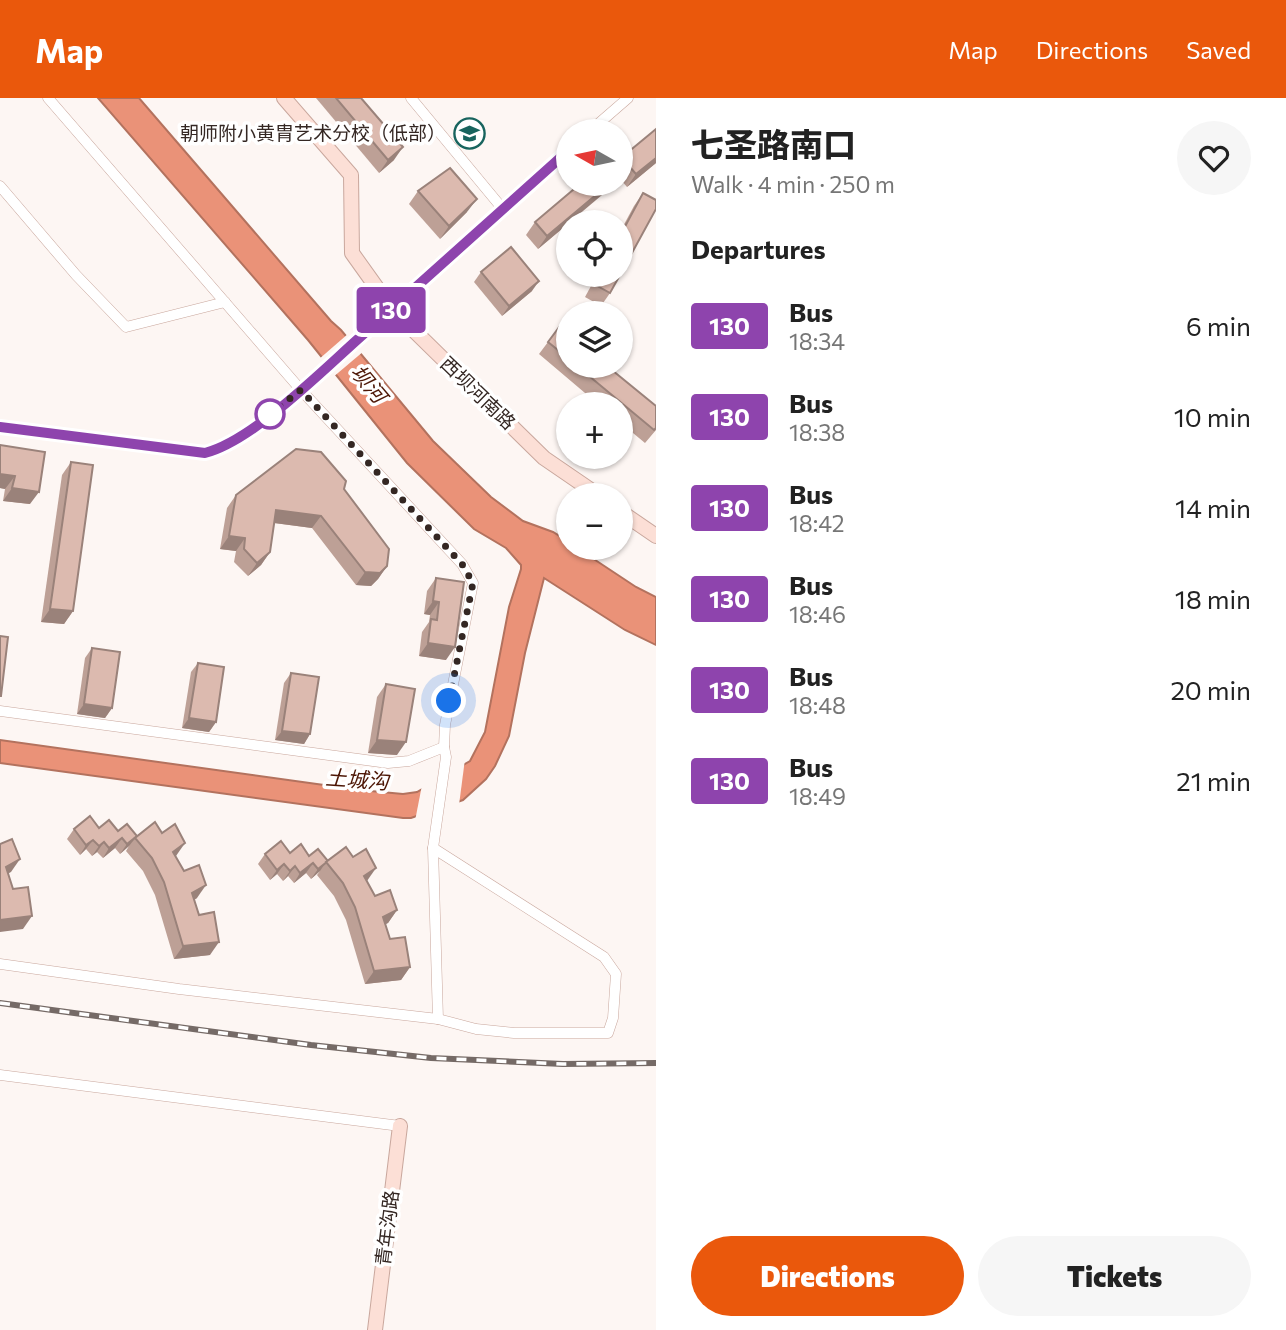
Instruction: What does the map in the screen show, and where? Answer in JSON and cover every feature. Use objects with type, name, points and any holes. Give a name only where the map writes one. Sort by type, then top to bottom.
[{"type":"street","points":[[48,98],[225,302],[305,386],[462,564],[473,583],[444,725],[445,752],[433,848],[438,1019]]},
{"type":"street","name":"西坝河南路","points":[[284,98],[351,175],[352,253],[392,309],[544,458],[580,483]]},
{"type":"street","points":[[411,98],[502,208]]},
{"type":"street","points":[[604,119],[628,98]]},
{"type":"street","points":[[0,427],[205,453],[222,449],[239,439],[305,386],[556,161]]},
{"type":"street","points":[[0,186],[76,275],[125,327],[225,302]]},
{"type":"street","points":[[633,520],[656,536]]},
{"type":"street","points":[[0,711],[388,762],[410,761],[445,752]]},
{"type":"street","points":[[0,964],[179,989],[438,1019],[475,1029],[514,1033],[608,1033],[614,1018],[616,974],[604,957],[433,848]]},
{"type":"street","points":[[0,1075],[400,1126]]},
{"type":"street","name":"青年沟路","points":[[375,1330],[400,1126]]},
{"type":"water","name":"坝河","points":[[98,98],[139,98],[341,330],[433,441],[491,497],[523,521],[556,534],[556,560],[595,560],[656,597],[656,645],[625,630],[544,578],[525,653],[509,736],[495,766],[486,779],[463,800],[411,818],[0,763],[0,740],[403,794],[417,792],[470,761],[485,732],[509,607],[521,565],[506,548],[474,529],[407,463],[308,340]]},
{"type":"pier","points":[[349,333],[364,351],[332,378],[318,360]]},
{"type":"pier","points":[[465,759],[459,805],[415,821],[422,785]]},
{"type":"building","points":[[336,98],[361,98],[403,147],[388,160]]},
{"type":"building","points":[[656,129],[656,158],[636,174],[634,147]]},
{"type":"building","points":[[450,168],[477,199],[449,226],[418,191]]},
{"type":"building","points":[[643,193],[656,200],[656,209],[633,251],[633,212]]},
{"type":"building","points":[[566,196],[595,196],[578,210],[556,210],[556,228],[547,236],[535,222]]},
{"type":"building","points":[[511,247],[539,281],[509,306],[481,272]]},
{"type":"building","points":[[599,287],[613,287],[610,293]]},
{"type":"building","points":[[556,331],[556,348],[548,342]]},
{"type":"building","points":[[591,378],[622,378],[656,406],[656,428],[654,430],[633,413],[633,392],[608,392]]},
{"type":"building","points":[[0,445],[45,452],[39,492],[12,488],[15,476],[0,474]]},
{"type":"building","points":[[296,449],[321,452],[346,481],[344,489],[389,549],[387,566],[380,573],[365,572],[321,516],[276,510],[270,552],[257,563],[244,549],[245,538],[229,536],[236,495]]},
{"type":"building","points":[[71,462],[93,465],[73,611],[50,609]]},
{"type":"building","points":[[436,578],[464,582],[455,647],[428,643],[431,619],[437,620],[439,602],[433,601]]},
{"type":"building","points":[[0,636],[8,637],[1,696],[0,696]]},
{"type":"building","points":[[92,648],[120,652],[112,708],[84,704]]},
{"type":"building","points":[[198,663],[224,667],[216,722],[189,718]]},
{"type":"building","points":[[291,673],[319,677],[310,734],[282,731]]},
{"type":"building","points":[[386,684],[415,689],[406,742],[377,740]]},
{"type":"building","points":[[90,816],[99,828],[109,820],[118,831],[127,824],[137,836],[127,844],[122,838],[109,848],[104,842],[99,846],[93,840],[86,845],[74,829]]},
{"type":"building","points":[[155,822],[162,833],[175,824],[185,843],[173,852],[184,871],[199,865],[206,885],[192,893],[199,915],[214,912],[219,942],[183,946],[164,882],[152,858],[135,838]]},
{"type":"building","points":[[12,839],[20,859],[6,867],[13,889],[28,887],[32,916],[0,920],[0,844]]},
{"type":"building","points":[[281,841],[290,853],[301,844],[309,856],[318,849],[328,861],[318,869],[313,863],[300,873],[295,866],[290,871],[284,864],[277,870],[265,854]]},
{"type":"building","points":[[346,847],[353,857],[366,849],[376,868],[364,876],[375,896],[390,890],[397,910],[383,917],[390,939],[405,937],[410,967],[374,971],[355,907],[343,883],[326,862]]},
{"type":"railway","points":[[0,1003],[311,1045],[431,1058],[563,1064],[656,1063]]},
{"type":"bus line","name":"130","points":[[0,427],[205,453],[222,449],[239,439],[301,390],[556,161]]},
{"type":"place","name":"朝师附小黄胄艺术分校（低部）","points":[[469,133]]},
{"type":"route","points":[[270,414],[301,390],[462,564],[473,583],[449,701]]},
{"type":"water label","name":"土城沟","points":[[357,780]]}]
